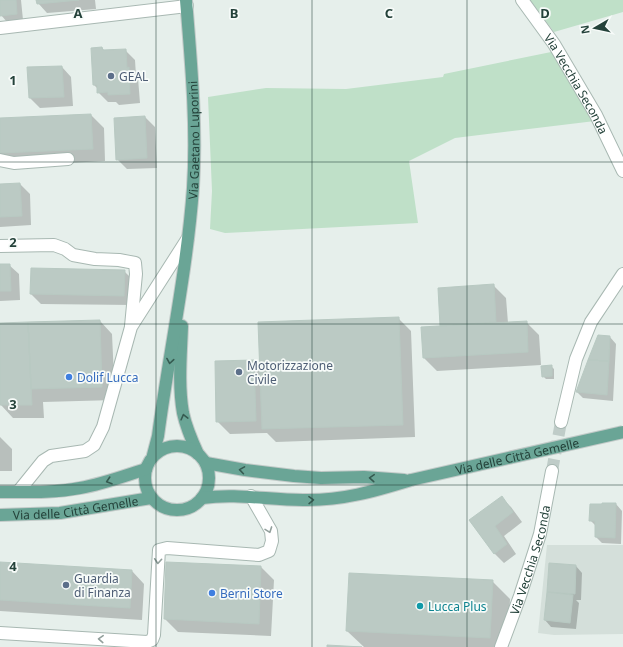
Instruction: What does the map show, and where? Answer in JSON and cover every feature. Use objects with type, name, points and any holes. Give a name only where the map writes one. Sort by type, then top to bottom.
[{"type":"main road","name":"Via Gaetano Luporini","points":[[151,498],[145,483],[146,469],[153,455],[158,436],[182,281],[193,187],[194,133],[186,3]]},
{"type":"main road","name":"Via Gaetano Luporini","points":[[182,281],[181,383],[183,412],[188,431],[209,473],[207,490],[202,498]]},
{"type":"main road","name":"Via delle Città Gemelle","points":[[202,498],[225,495],[301,500],[341,498],[374,492],[411,480],[623,432]]},
{"type":"main road","points":[[153,455],[170,446],[180,446],[190,448],[202,458]]},
{"type":"main road","name":"Via delle Città Gemelle","points":[[202,458],[245,470],[294,476],[320,478],[364,477],[411,480]]},
{"type":"main road","name":"Via delle Città Gemelle","points":[[0,492],[69,490],[103,483],[146,469]]},
{"type":"main road","points":[[151,498],[161,506],[176,510],[197,504],[202,498]]},
{"type":"main road","name":"Via delle Città Gemelle","points":[[0,515],[60,513],[151,498]]},
{"type":"street","name":"Via Vecchia Seconda","points":[[522,0],[554,44],[596,115],[623,171]]},
{"type":"street","points":[[0,28],[186,3]]},
{"type":"street","points":[[0,160],[14,163],[68,159]]},
{"type":"street","points":[[131,327],[188,238]]},
{"type":"street","points":[[0,246],[54,245],[73,254],[95,259],[119,260],[135,263],[136,274],[131,327],[103,427],[94,445],[85,451],[51,456],[43,461],[18,492]]},
{"type":"street","points":[[561,422],[576,359],[591,322],[623,274]]},
{"type":"street","name":"Via Vecchia Seconda","points":[[501,647],[520,596],[540,534],[552,471]]},
{"type":"street","points":[[0,633],[147,642],[152,640],[154,635],[159,550],[167,548],[259,555],[269,551],[272,542],[271,531],[251,496]]},
{"type":"shaded area","points":[[547,545],[623,545],[623,634],[554,635],[538,633]]},
{"type":"green space","points":[[530,0],[623,0],[623,12],[554,32]]},
{"type":"green space","points":[[556,51],[595,121],[455,138],[409,161],[418,223],[225,233],[210,229],[212,191],[208,97],[266,88],[346,89],[443,77],[444,74]]},
{"type":"building","points":[[0,0],[16,0],[17,14],[0,16]]},
{"type":"building","points":[[36,0],[79,0],[37,4]]},
{"type":"building","name":"GEAL","points":[[102,47],[103,50],[126,49],[127,68],[129,67],[130,94],[108,95],[108,92],[97,93],[97,85],[93,85],[91,48]]},
{"type":"building","points":[[62,66],[64,97],[29,98],[27,67]]},
{"type":"building","points":[[91,114],[93,149],[0,153],[0,118]]},
{"type":"building","points":[[145,116],[147,158],[116,160],[114,118]]},
{"type":"building","points":[[20,183],[22,216],[0,217],[0,184]]},
{"type":"building","points":[[0,264],[10,264],[11,291],[0,291]]},
{"type":"building","points":[[31,268],[125,270],[124,296],[30,294]]},
{"type":"building","points":[[494,284],[496,322],[440,326],[438,288]]},
{"type":"building","points":[[399,317],[403,425],[262,429],[258,322]]},
{"type":"building","points":[[100,320],[102,387],[31,389],[28,322]]},
{"type":"building","points":[[527,321],[528,352],[423,358],[421,327]]},
{"type":"building","points":[[28,322],[32,405],[0,405],[0,323]]},
{"type":"building","points":[[598,335],[610,336],[609,361],[588,360]]},
{"type":"building","points":[[254,360],[256,421],[216,422],[215,361]]},
{"type":"building","points":[[588,360],[609,361],[607,395],[576,392]]},
{"type":"building","points":[[552,365],[552,376],[542,377],[541,366]]},
{"type":"building","points":[[502,496],[513,512],[495,526],[507,544],[494,554],[469,520]]},
{"type":"building","points":[[616,503],[615,538],[595,537],[595,521],[589,521],[590,504]]},
{"type":"building","name":"Guardia di Finanza","points":[[0,562],[132,570],[130,608],[0,600]]},
{"type":"building","name":"Berni Store","points":[[166,562],[261,566],[259,624],[164,619]]},
{"type":"building","points":[[549,563],[576,565],[575,594],[547,592]]},
{"type":"building","name":"Lucca Plus","points":[[349,573],[493,580],[490,638],[346,631]]},
{"type":"building","points":[[547,592],[573,595],[570,623],[544,620]]},
{"type":"building","points":[[327,645],[362,647],[327,647]]},
{"type":"tunnel","points":[[552,471],[561,422]]},
{"type":"place","name":"GEAL","points":[[111,76]]},
{"type":"place","name":"Motorizzazione Civile","points":[[239,372]]},
{"type":"place","name":"Dolif Lucca","points":[[69,377]]},
{"type":"place","name":"Guardia di Finanza","points":[[66,585]]},
{"type":"place","name":"Berni Store","points":[[212,593]]},
{"type":"place","name":"Lucca Plus","points":[[420,606]]}]
